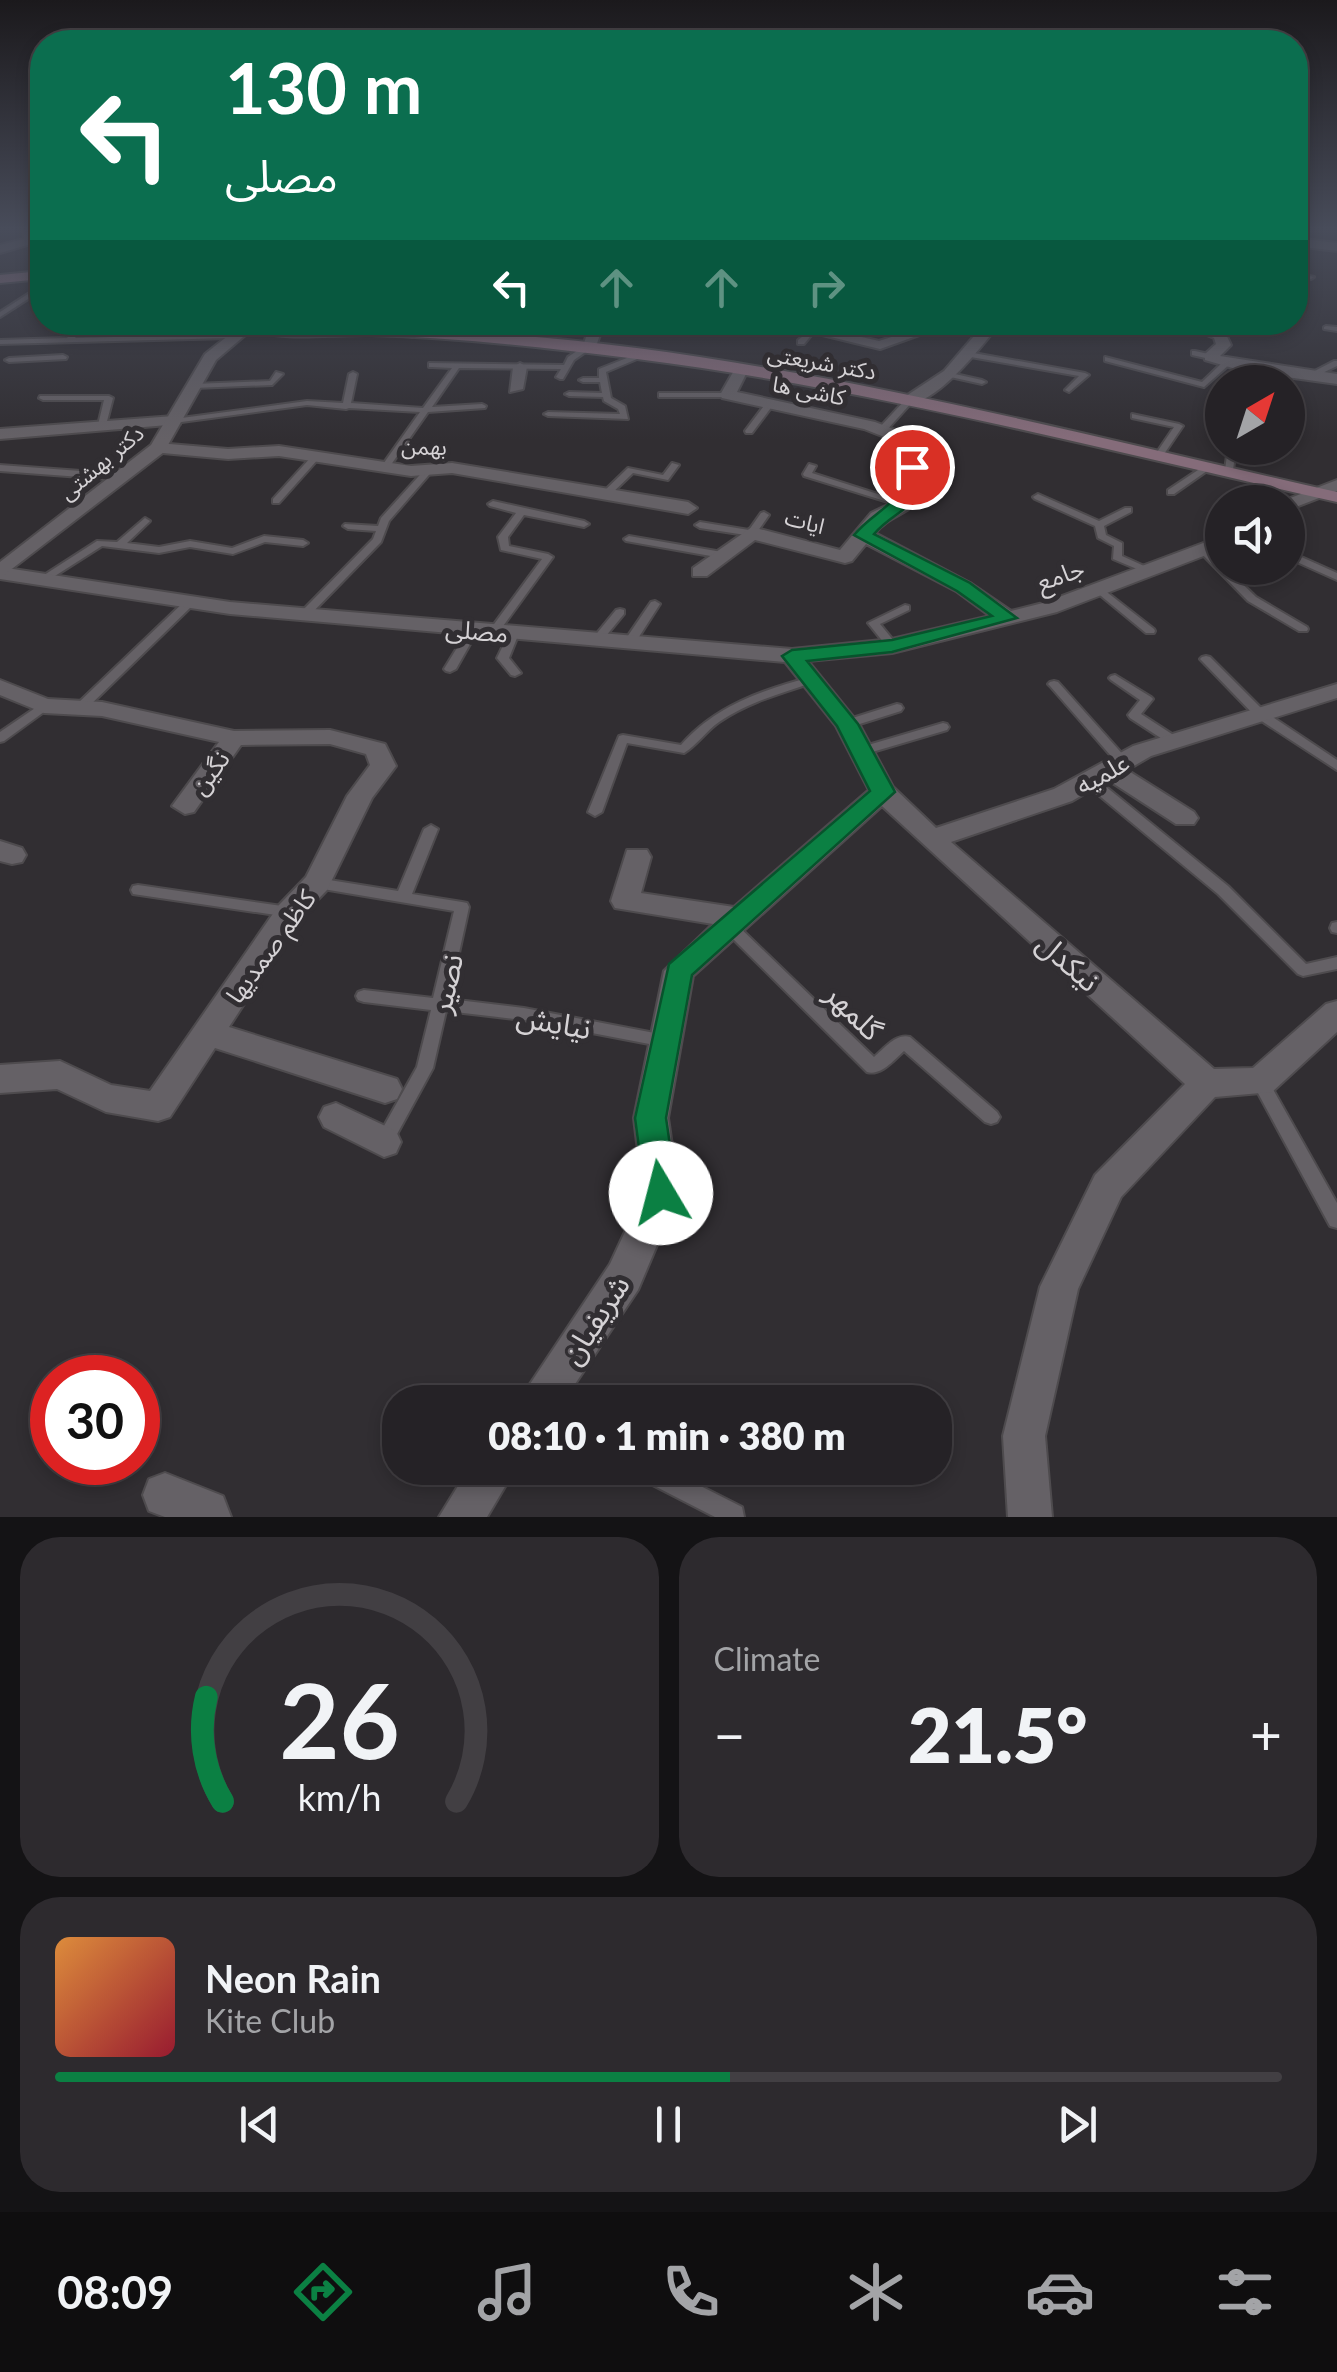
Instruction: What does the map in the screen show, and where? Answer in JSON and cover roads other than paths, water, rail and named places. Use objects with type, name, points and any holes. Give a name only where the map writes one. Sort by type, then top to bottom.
[{"type":"main road","name":"دکتر شریعتی","points":[[519,335],[908,400],[1337,497]]},
{"type":"street","points":[[590,346],[593,335]]},
{"type":"street","points":[[804,335],[880,345],[929,335]]},
{"type":"street","points":[[908,400],[948,374],[983,335]]},
{"type":"street","points":[[1218,335],[1224,345],[1202,355],[1230,365]]},
{"type":"street","name":"دکتر بهشتی","points":[[2,568],[158,448],[210,357],[231,336]]},
{"type":"street","points":[[515,389],[520,368]]},
{"type":"street","points":[[728,394],[741,370]]},
{"type":"street","points":[[1305,376],[1337,379]]},
{"type":"street","name":"کاشی ها","points":[[728,394],[882,430],[919,445],[913,483],[904,504]]},
{"type":"street","points":[[0,434],[62,433],[102,425],[174,421]]},
{"type":"street","name":"بهمن","points":[[158,448],[228,454],[278,451],[385,468],[452,468],[688,508]]},
{"type":"street","points":[[1305,495],[1337,485]]},
{"type":"street","points":[[904,504],[878,518],[863,535],[963,587],[1008,618]]},
{"type":"street","name":"ایات","points":[[700,572],[758,524],[844,558],[863,535]]},
{"type":"street","name":"جامع","points":[[792,656],[892,646],[1008,618],[1205,549]]},
{"type":"street","name":"مصلی","points":[[2,568],[43,579],[190,602],[304,615],[792,656]]},
{"type":"street","points":[[792,656],[847,724],[883,792],[930,839]]},
{"type":"street","name":"کاظم صمدیها","points":[[0,687],[44,706],[152,717],[234,738],[330,737],[376,750],[382,766],[351,812],[317,884],[289,912],[158,1107],[106,1098],[60,1075],[0,1079]]},
{"type":"street","name":"علمیه","points":[[930,839],[1063,795],[1106,770],[1174,742],[1337,691]]},
{"type":"street","name":"نگین","points":[[185,806],[234,738]]},
{"type":"street","points":[[1106,770],[1184,818]]},
{"type":"street","name":"شریفیان","points":[[551,1385],[624,1277],[661,1193],[651,1118],[679,971],[883,792]]},
{"type":"street","name":"نیکدل","points":[[930,839],[1207,1083]]},
{"type":"street","points":[[637,857],[625,900],[735,922]]},
{"type":"street","points":[[1030,1517],[1024,1436],[1059,1287],[1108,1186],[1207,1083],[1260,1082],[1337,1014]]},
{"type":"street","points":[[208,1033],[384,1090]]},
{"type":"street","name":"نصیر","points":[[336,1117],[384,1142]]},
{"type":"street","points":[[460,1517],[482,1485]]},
{"type":"street","points":[[165,1496],[207,1512],[208,1517]]},
{"type":"lane","points":[[0,315],[25,299]]},
{"type":"lane","points":[[1326,328],[1337,329]]},
{"type":"lane","points":[[9,360],[61,358],[77,335]]},
{"type":"lane","points":[[0,342],[231,336]]},
{"type":"lane","points":[[560,377],[565,367],[590,346]]},
{"type":"lane","points":[[548,414],[625,417],[622,408],[607,395],[602,371],[644,354]]},
{"type":"lane","points":[[968,354],[1085,375],[1069,390]]},
{"type":"lane","points":[[1108,359],[1204,385],[1226,364]]},
{"type":"lane","points":[[1309,376],[1337,364]]},
{"type":"lane","points":[[432,365],[565,367]]},
{"type":"lane","points":[[385,468],[456,367]]},
{"type":"lane","points":[[1143,382],[1155,372]]},
{"type":"lane","points":[[194,386],[272,383],[279,374]]},
{"type":"lane","points":[[346,407],[353,374]]},
{"type":"lane","points":[[948,374],[982,382]]},
{"type":"lane","points":[[583,380],[602,380]]},
{"type":"lane","points":[[682,396],[697,385]]},
{"type":"lane","points":[[569,394],[607,395]]},
{"type":"lane","points":[[662,395],[728,394]]},
{"type":"lane","points":[[43,398],[109,398],[102,425]]},
{"type":"lane","points":[[882,430],[908,400]]},
{"type":"lane","points":[[174,421],[307,403],[424,410],[482,406]]},
{"type":"lane","points":[[749,431],[769,404]]},
{"type":"lane","points":[[1135,416],[1178,426],[1158,455]]},
{"type":"lane","points":[[276,501],[316,458]]},
{"type":"lane","points":[[606,494],[631,470],[664,478],[674,465]]},
{"type":"lane","points":[[1228,470],[1229,465]]},
{"type":"lane","points":[[812,466],[807,474],[904,504]]},
{"type":"lane","points":[[1171,492],[1210,466]]},
{"type":"lane","points":[[0,468],[120,478]]},
{"type":"lane","points":[[304,615],[378,540],[384,520],[430,469]]},
{"type":"lane","points":[[1038,497],[1099,525]]},
{"type":"lane","points":[[1063,508],[1078,502]]},
{"type":"lane","points":[[492,504],[584,524]]},
{"type":"lane","points":[[1099,525],[1128,510]]},
{"type":"lane","points":[[450,669],[494,631],[548,557],[504,548],[503,537],[522,512]]},
{"type":"lane","points":[[119,545],[144,520]]},
{"type":"lane","name":"ایات","points":[[700,526],[758,524]]},
{"type":"lane","points":[[1099,525],[1101,536],[1119,545],[1117,557],[1148,570]]},
{"type":"lane","points":[[348,526],[382,529]]},
{"type":"lane","points":[[43,579],[100,543],[159,550],[190,544],[233,550],[264,538],[303,543]]},
{"type":"lane","points":[[629,539],[722,556]]},
{"type":"lane","points":[[1305,562],[1337,577]]},
{"type":"lane","points":[[1242,585],[1252,599],[1303,629]]},
{"type":"lane","points":[[1099,589],[1150,631]]},
{"type":"lane","points":[[80,708],[190,602]]},
{"type":"lane","points":[[629,643],[655,604]]},
{"type":"lane","points":[[892,646],[872,623],[905,608]]},
{"type":"lane","points":[[597,640],[620,612]]},
{"type":"lane","points":[[494,631],[503,658],[514,674]]},
{"type":"lane","points":[[1206,659],[1261,714],[1337,766]]},
{"type":"lane","points":[[1115,678],[1147,699],[1134,714],[1174,742]]},
{"type":"lane","points":[[594,812],[623,739],[684,750],[700,727],[736,704],[812,680]]},
{"type":"lane","points":[[1054,684],[1106,770],[1303,970],[1337,963]]},
{"type":"lane","points":[[0,738],[44,706]]},
{"type":"lane","points":[[847,724],[897,708]]},
{"type":"lane","points":[[862,752],[943,727]]},
{"type":"lane","points":[[402,897],[431,829]]},
{"type":"lane","name":"نصیر","points":[[317,884],[462,907],[424,1068],[384,1142]]},
{"type":"lane","points":[[138,890],[289,912]]},
{"type":"lane","name":"گلمهر","points":[[735,922],[872,1068],[904,1042],[992,1117]]},
{"type":"lane","name":"نیایش","points":[[364,996],[524,1014],[668,1042]]},
{"type":"lane","points":[[1260,1082],[1337,1220]]},
{"type":"lane","points":[[677,1485],[734,1515]]}]
